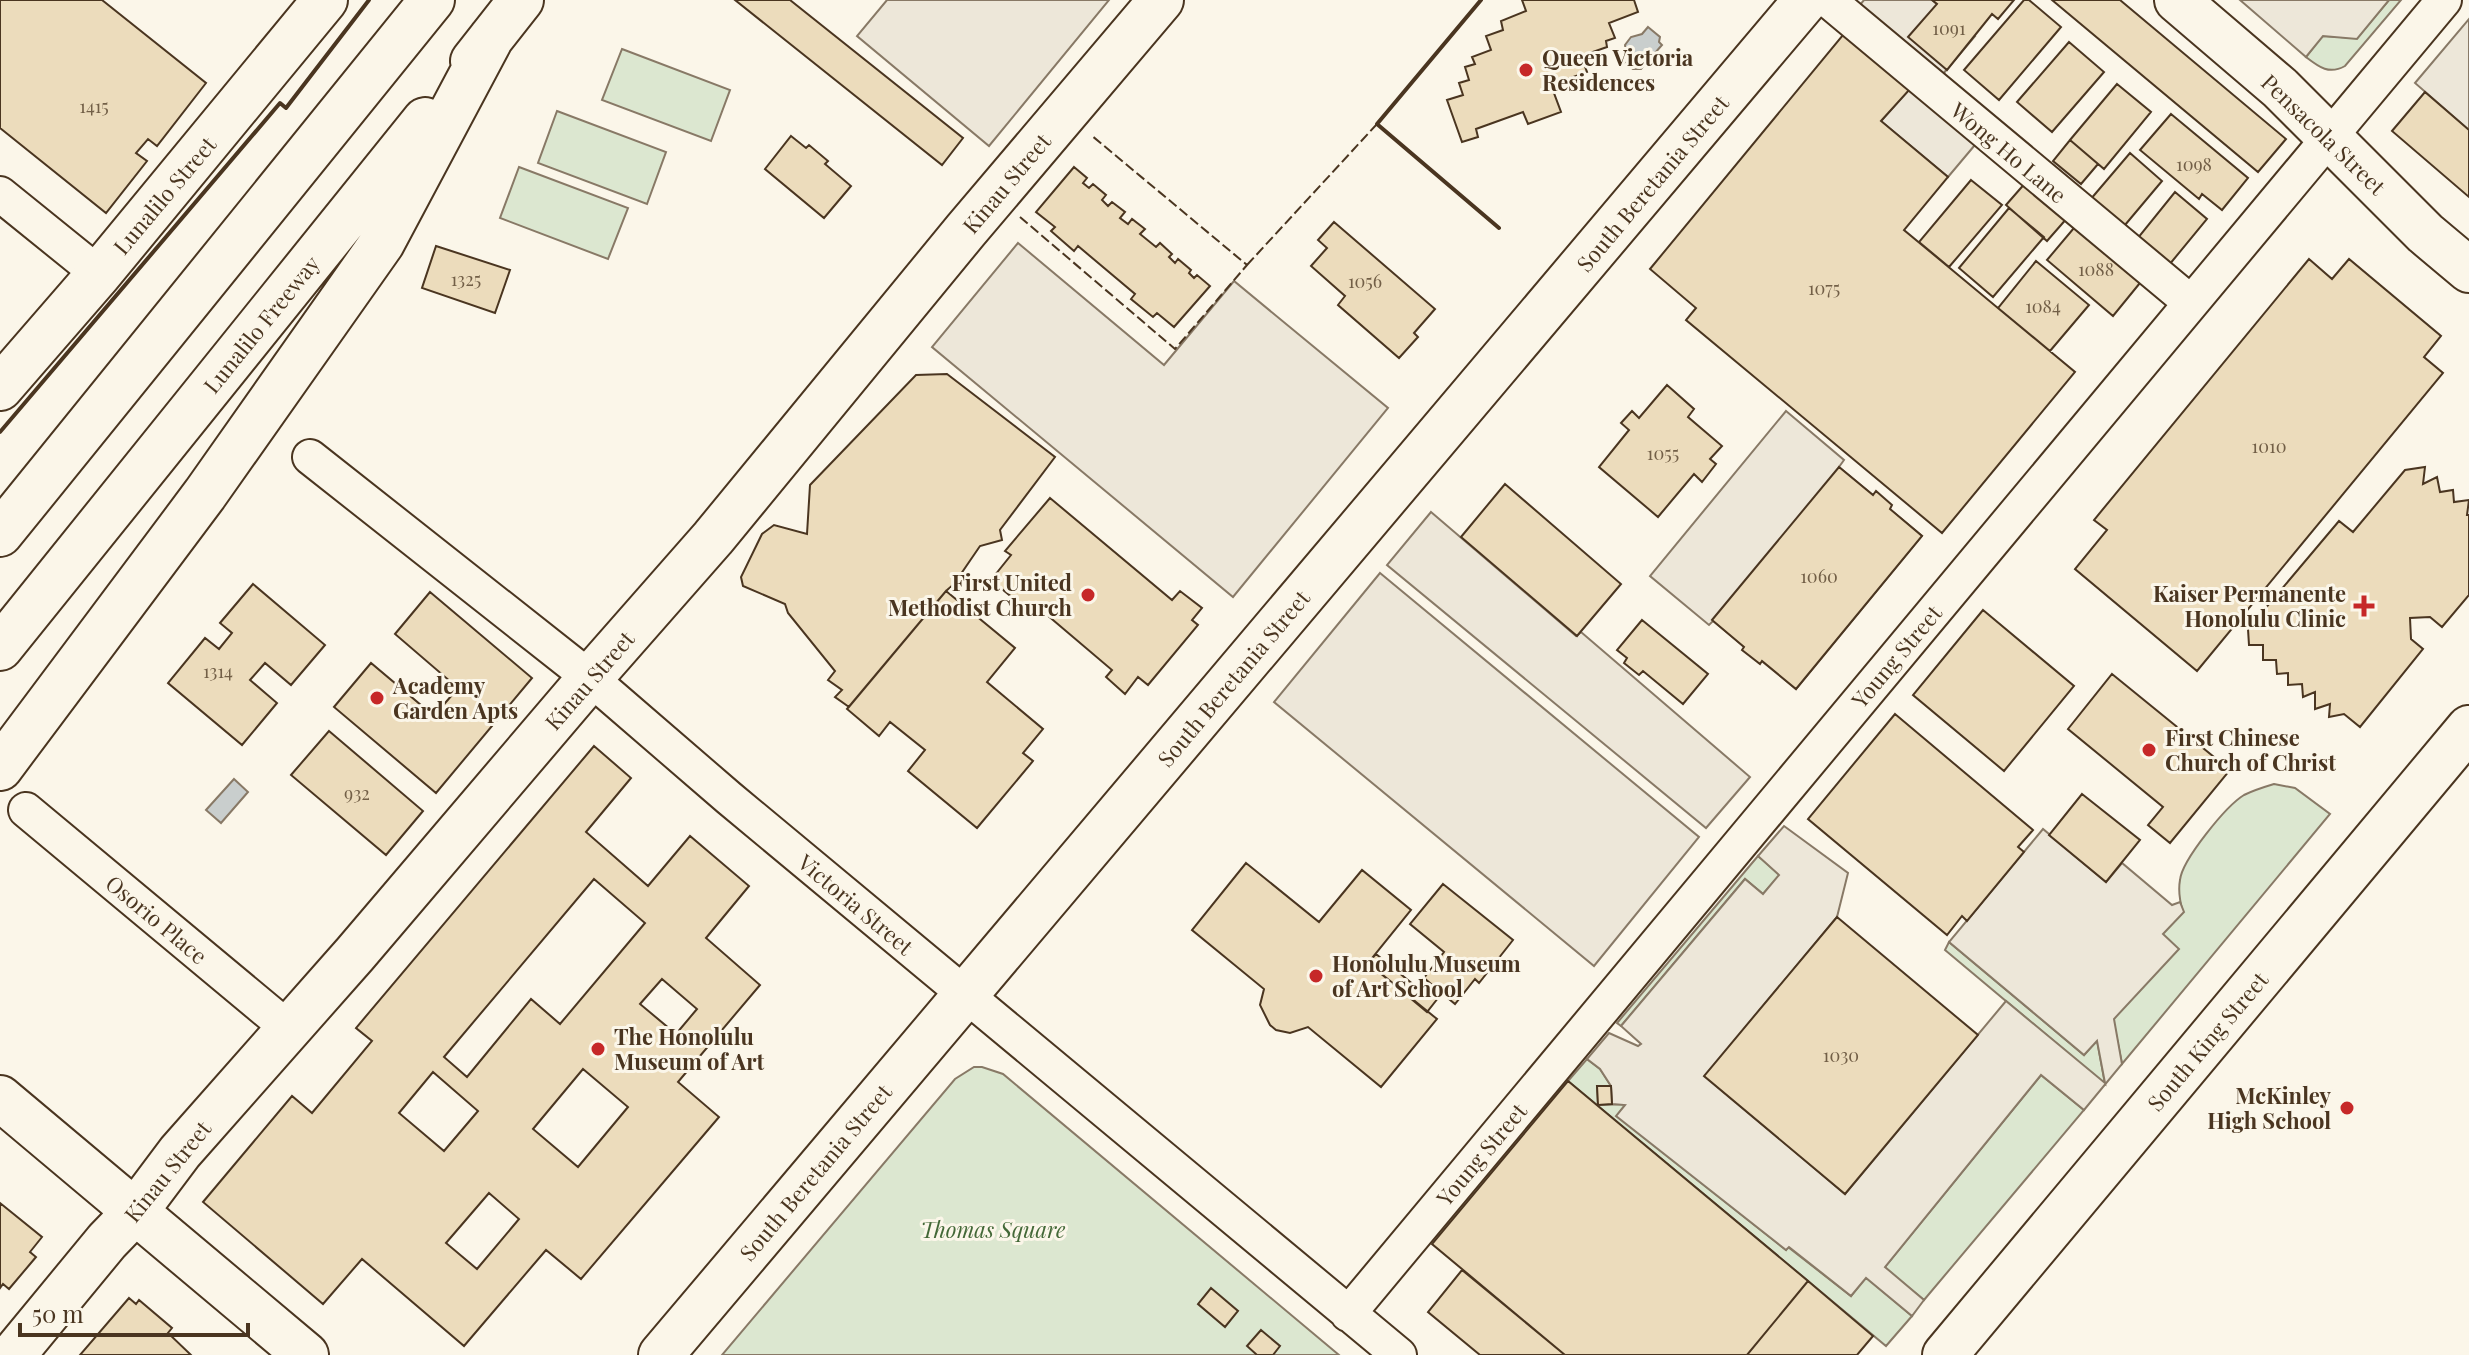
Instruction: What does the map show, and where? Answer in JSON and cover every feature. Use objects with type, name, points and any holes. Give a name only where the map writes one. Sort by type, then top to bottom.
[{"type":"main road","name":"Lunalilo Street","points":[[0,388],[99,274],[325,0]]},
{"type":"main road","points":[[162,334],[403,0]]},
{"type":"main road","points":[[0,534],[432,0]]},
{"type":"main road","name":"Lunalilo Freeway","points":[[0,648],[521,0]]},
{"type":"main road","name":"Kinau Street","points":[[13,1355],[107,1241],[135,1212],[180,1152],[713,538],[966,230],[1161,0]]},
{"type":"main road","name":"South Beretania Street","points":[[661,1355],[1806,0]]},
{"type":"main road","name":"Pensacola Street","points":[[2177,0],[2280,88],[2425,233],[2469,270]]},
{"type":"main road","points":[[0,768],[205,494],[382,243],[491,38]]},
{"type":"main road","points":[[0,527],[49,473]]},
{"type":"main road","name":"South King Street","points":[[1945,1355],[2469,728]]},
{"type":"main road","points":[[0,1098],[306,1355]]},
{"type":"street","name":"Wong Ho Lane","points":[[1828,0],[2190,302]]},
{"type":"street","name":"Young Street","points":[[1348,1314],[2444,0]]},
{"type":"street","points":[[0,194],[99,274]]},
{"type":"street","name":"Victoria Street","points":[[310,457],[590,678],[965,995],[1399,1355]]},
{"type":"street","name":"Osorio Place","points":[[26,810],[289,1029]]},
{"type":"green space","points":[[2389,0],[2401,0],[2345,66],[2329,70],[2306,57],[2322,36],[2357,38]]},
{"type":"green space","points":[[622,49],[730,90],[711,141],[602,100]]},
{"type":"green space","points":[[557,111],[666,152],[647,204],[538,163]]},
{"type":"green space","points":[[519,167],[628,208],[608,259],[500,218]]},
{"type":"green space","points":[[2274,784],[2295,788],[2330,814],[2122,1064],[2113,1019],[2178,949],[2162,934],[2183,912],[2179,884],[2188,860],[2206,834],[2236,801],[2248,793]]},
{"type":"green space","points":[[1758,856],[1780,875],[1763,894],[1745,879],[1621,1026],[1617,1023]]},
{"type":"green space","points":[[1949,942],[2084,1055],[2097,1040],[2105,1084],[1945,950]]},
{"type":"green space","points":[[1587,1059],[1600,1069],[1611,1086],[1597,1086],[1598,1105],[1626,1104],[1617,1116],[1786,1250],[1788,1247],[1851,1296],[1866,1277],[1912,1316],[1886,1346],[1568,1081]]},
{"type":"green space","name":"Thomas Square","points":[[974,1067],[1003,1074],[1339,1355],[722,1355],[955,1079]]},
{"type":"green space","points":[[2041,1075],[2084,1110],[1924,1300],[1884,1268]]},
{"type":"shaded area","points":[[887,0],[1109,0],[989,146],[857,36]]},
{"type":"shaded area","points":[[1864,0],[1932,0],[1975,36],[1932,87],[1985,133],[1948,177],[1881,121],[1920,77],[1850,17]]},
{"type":"shaded area","points":[[2240,0],[2389,0],[2357,39],[2323,36],[2306,57]]},
{"type":"shaded area","points":[[2469,19],[2469,130],[2415,83]]},
{"type":"shaded area","points":[[1648,27],[1660,37],[1662,45],[1641,69],[1633,69],[1620,59],[1626,52],[1625,45],[1631,37],[1642,34]]},
{"type":"shaded area","points":[[1018,243],[1164,365],[1234,281],[1388,408],[1233,597],[932,347]]},
{"type":"shaded area","points":[[1786,411],[1844,460],[1839,467],[1922,536],[1796,689],[1713,621],[1709,625],[1650,576]]},
{"type":"shaded area","points":[[1431,512],[1576,636],[1581,632],[1750,777],[1706,828],[1387,565]]},
{"type":"shaded area","points":[[1380,573],[1699,837],[1594,966],[1274,702]]},
{"type":"shaded area","points":[[234,779],[248,792],[221,823],[206,810]]},
{"type":"shaded area","points":[[1784,826],[1848,873],[1837,917],[1705,1076],[1845,1194],[2006,1001],[2105,1083],[2097,1041],[2084,1055],[1949,942],[2043,829],[2106,882],[2122,863],[2172,905],[2180,902],[2184,912],[2163,934],[2179,949],[2114,1019],[2122,1064],[2084,1110],[2041,1075],[1885,1267],[1924,1300],[1912,1316],[1866,1278],[1851,1296],[1789,1247],[1786,1250],[1616,1116],[1625,1105],[1612,1104],[1611,1086],[1600,1069],[1587,1059],[1609,1033],[1638,1046],[1641,1044],[1621,1026],[1745,879],[1763,894],[1779,875],[1758,856]]},
{"type":"building","points":[[0,0],[102,0],[206,83],[157,146],[148,139],[136,153],[147,161],[106,213],[0,128]]},
{"type":"building","points":[[735,0],[790,0],[963,138],[942,165]]},
{"type":"building","name":"Queen Victoria Residences","points":[[1522,0],[1634,0],[1638,12],[1609,23],[1615,38],[1606,41],[1607,47],[1581,56],[1587,72],[1551,85],[1561,112],[1528,124],[1523,112],[1476,129],[1478,137],[1462,142],[1447,100],[1463,95],[1459,83],[1469,80],[1465,67],[1475,64],[1472,57],[1491,50],[1486,36],[1503,30],[1501,21],[1526,11]]},
{"type":"building","points":[[1932,0],[2014,0],[1998,19],[1992,14],[1947,70],[1908,37],[1937,4]]},
{"type":"building","points":[[2024,0],[2029,0],[2061,27],[1999,100],[1964,70]]},
{"type":"building","points":[[2052,0],[2120,0],[2286,139],[2258,172]]},
{"type":"building","points":[[1852,24],[1910,89],[1881,121],[1948,177],[1904,230],[2075,372],[1942,533],[1686,320],[1696,308],[1650,269]]},
{"type":"building","points":[[2069,42],[2104,72],[2052,132],[2017,102]]},
{"type":"building","points":[[2117,84],[2151,112],[2104,169],[2070,140]]},
{"type":"building","points":[[2425,92],[2469,130],[2469,197],[2392,131]]},
{"type":"building","points":[[2171,114],[2248,178],[2222,210],[2202,194],[2199,199],[2140,150]]},
{"type":"building","points":[[791,136],[806,148],[809,145],[828,161],[825,164],[851,186],[824,218],[765,169]]},
{"type":"building","points":[[2070,140],[2098,164],[2081,184],[2053,161]]},
{"type":"building","points":[[2130,153],[2162,181],[2125,225],[2111,214],[2109,217],[2090,200]]},
{"type":"building","points":[[1074,167],[1087,178],[1083,183],[1089,188],[1093,184],[1106,195],[1102,200],[1108,206],[1112,202],[1125,212],[1120,218],[1128,224],[1132,219],[1145,229],[1140,234],[1156,247],[1160,243],[1172,254],[1169,257],[1175,263],[1178,259],[1191,270],[1189,273],[1194,278],[1197,275],[1210,286],[1174,327],[1157,313],[1153,317],[1131,299],[1135,294],[1078,246],[1074,251],[1051,231],[1055,227],[1036,212]]},
{"type":"building","points":[[1971,180],[2002,205],[1949,267],[1919,242]]},
{"type":"building","points":[[2027,181],[2068,217],[2047,241],[2006,205]]},
{"type":"building","points":[[2175,192],[2207,219],[2169,265],[2137,239]]},
{"type":"building","points":[[2009,208],[2044,237],[1993,297],[1959,268]]},
{"type":"building","points":[[1334,222],[1435,309],[1414,333],[1418,337],[1399,358],[1338,305],[1345,296],[1311,266],[1327,248],[1318,240]]},
{"type":"building","points":[[2079,222],[2144,278],[2113,316],[2047,260]]},
{"type":"building","points":[[436,246],[510,270],[495,313],[422,288]]},
{"type":"building","points":[[2309,259],[2332,279],[2349,259],[2441,336],[2424,357],[2443,373],[2197,671],[2075,569],[2107,530],[2094,520]]},
{"type":"building","points":[[2036,261],[2089,305],[2050,351],[1998,308]]},
{"type":"building","points":[[947,374],[1055,457],[1000,530],[1002,540],[980,546],[954,584],[849,707],[835,697],[842,690],[828,680],[835,671],[788,613],[785,604],[743,586],[741,577],[762,534],[774,525],[807,534],[810,485],[916,375]]},
{"type":"building","points":[[1667,385],[1694,409],[1688,417],[1722,446],[1710,459],[1716,464],[1702,482],[1694,474],[1658,517],[1599,467],[1629,430],[1621,423],[1632,411],[1639,418]]},
{"type":"building","points":[[1839,467],[1873,495],[1876,491],[1892,505],[1890,509],[1922,536],[1796,689],[1762,661],[1760,664],[1742,650],[1744,647],[1712,620]]},
{"type":"building","name":"Kaiser Permanente Honolulu Clinic","points":[[2425,467],[2423,484],[2437,477],[2440,492],[2453,490],[2454,502],[2469,500],[2469,595],[2442,627],[2430,617],[2410,618],[2411,639],[2423,649],[2360,727],[2344,714],[2329,717],[2330,704],[2315,709],[2315,692],[2303,697],[2302,684],[2288,685],[2288,673],[2277,674],[2276,660],[2263,660],[2263,645],[2249,645],[2248,629],[2339,521],[2353,532],[2405,470]]},
{"type":"building","points":[[1505,484],[1621,584],[1577,636],[1461,537]]},
{"type":"building","name":"First United Methodist Church","points":[[1050,498],[1172,600],[1180,591],[1202,608],[1192,620],[1198,625],[1148,685],[1138,677],[1125,694],[1106,677],[1112,670],[1040,609],[1035,616],[991,580],[1011,555],[1005,551]]},
{"type":"building","points":[[253,584],[325,645],[291,685],[265,663],[250,680],[277,703],[242,745],[168,683],[205,638],[219,649],[232,633],[220,623]]},
{"type":"building","points":[[946,591],[1015,648],[987,682],[1043,729],[1023,753],[1033,761],[977,828],[908,771],[925,750],[890,722],[879,736],[847,709]]},
{"type":"building","name":"Academy Garden Apts","points":[[430,592],[532,678],[436,793],[334,707],[371,663],[434,716],[458,688],[395,634]]},
{"type":"building","points":[[1983,610],[2074,686],[2004,771],[1913,695]]},
{"type":"building","points":[[1642,620],[1708,674],[1683,704],[1643,671],[1639,675],[1624,663],[1627,658],[1617,650]]},
{"type":"building","name":"First Chinese Church of Christ","points":[[2112,674],[2230,770],[2170,843],[2148,825],[2163,807],[2068,729]]},
{"type":"building","points":[[1895,714],[2033,830],[2018,847],[2024,852],[1967,921],[1962,916],[1947,935],[1808,819]]},
{"type":"building","points":[[329,731],[423,811],[386,855],[291,775]]},
{"type":"building","name":"The Honolulu Museum of Art","points":[[594,746],[631,778],[586,832],[648,886],[690,836],[749,886],[706,938],[760,985],[678,1082],[719,1117],[581,1279],[546,1250],[464,1346],[362,1259],[323,1304],[203,1202],[292,1096],[312,1113],[372,1041],[356,1028]],"holes":[[[594,879],[645,923],[560,1024],[531,999],[467,1077],[444,1057]],[[662,979],[697,1009],[676,1034],[640,1004]],[[583,1069],[628,1107],[578,1167],[533,1129]],[[433,1072],[478,1111],[444,1151],[399,1113]],[[489,1193],[519,1219],[477,1269],[446,1243]]]},
{"type":"building","points":[[2082,794],[2140,840],[2106,882],[2049,835]]},
{"type":"building","name":"Honolulu Museum of Art School","points":[[1246,863],[1319,922],[1362,870],[1411,910],[1368,963],[1437,1019],[1381,1087],[1308,1027],[1290,1033],[1276,1030],[1260,1005],[1264,989],[1192,930]]},
{"type":"building","points":[[1443,884],[1513,940],[1479,983],[1475,979],[1455,1004],[1424,978],[1444,952],[1410,924]]},
{"type":"building","points":[[1837,917],[1978,1035],[1845,1194],[1704,1076]]},
{"type":"building","points":[[1376,954],[1425,994],[1432,985],[1442,993],[1427,1012],[1368,963]]},
{"type":"building","points":[[1568,1081],[1808,1281],[1747,1355],[1565,1355],[1432,1244]]},
{"type":"building","points":[[1597,1086],[1611,1086],[1612,1104],[1598,1105]]},
{"type":"building","points":[[0,1203],[42,1237],[30,1252],[36,1257],[9,1289],[3,1284],[0,1288]]},
{"type":"building","points":[[1462,1270],[1565,1355],[1480,1355],[1428,1312]]},
{"type":"building","points":[[1808,1281],[1873,1336],[1857,1355],[1747,1355]]},
{"type":"building","points":[[1211,1288],[1238,1311],[1225,1327],[1198,1304]]},
{"type":"building","points":[[129,1298],[136,1304],[139,1300],[172,1328],[168,1333],[191,1355],[80,1355]]},
{"type":"building","points":[[1261,1330],[1280,1346],[1273,1355],[1257,1355],[1247,1346]]},
{"type":"fence","points":[[1247,265],[1377,124]]},
{"type":"fence","points":[[1020,217],[1175,349],[1247,265],[1091,135]]},
{"type":"wall","points":[[0,432],[280,103],[286,108],[369,0]]},
{"type":"wall","points":[[1481,0],[1377,124],[1499,228]]},
{"type":"place","name":"Queen Victoria Residences","points":[[1526,70]]},
{"type":"place","name":"First United Methodist Church","points":[[1088,595]]},
{"type":"place","name":"Kaiser Permanente Honolulu Clinic","points":[[2364,606]]},
{"type":"place","name":"Academy Garden Apts","points":[[377,698]]},
{"type":"place","name":"First Chinese Church of Christ","points":[[2149,750]]},
{"type":"place","name":"Honolulu Museum of Art School","points":[[1316,976]]},
{"type":"place","name":"The Honolulu Museum of Art","points":[[598,1049]]},
{"type":"place","name":"McKinley High School","points":[[2347,1108]]}]
